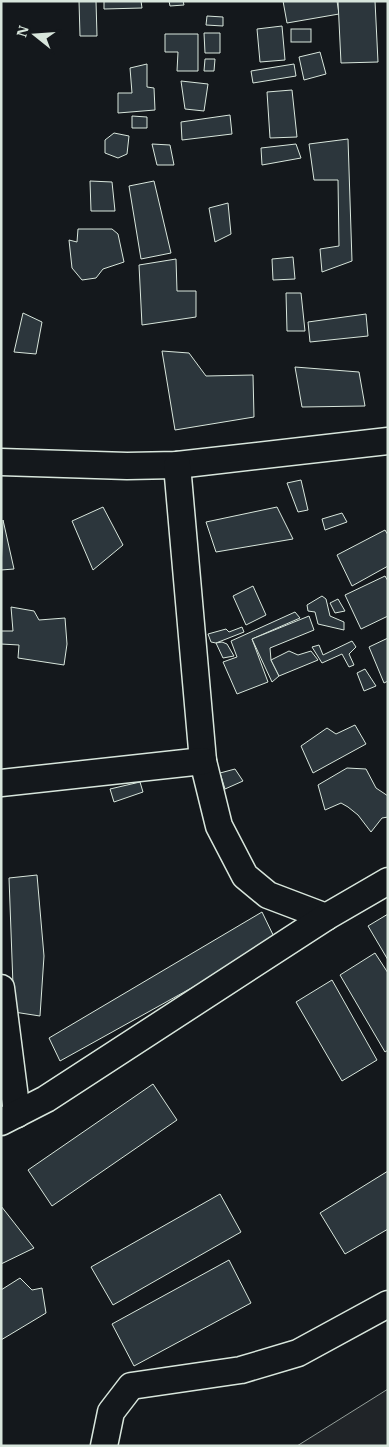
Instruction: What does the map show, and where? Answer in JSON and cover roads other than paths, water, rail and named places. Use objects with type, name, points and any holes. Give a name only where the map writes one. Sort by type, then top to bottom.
[{"type":"street","points":[[1,462],[127,466],[177,465],[388,441]]},
{"type":"street","points":[[177,465],[203,761],[219,826],[244,876],[268,895],[326,917]]},
{"type":"street","points":[[1,783],[203,761]]},
{"type":"street","points":[[1,988],[9,1118],[46,1099],[326,917],[388,881]]},
{"type":"street","points":[[104,1446],[111,1412],[131,1386],[241,1370],[298,1353],[388,1304]]}]
